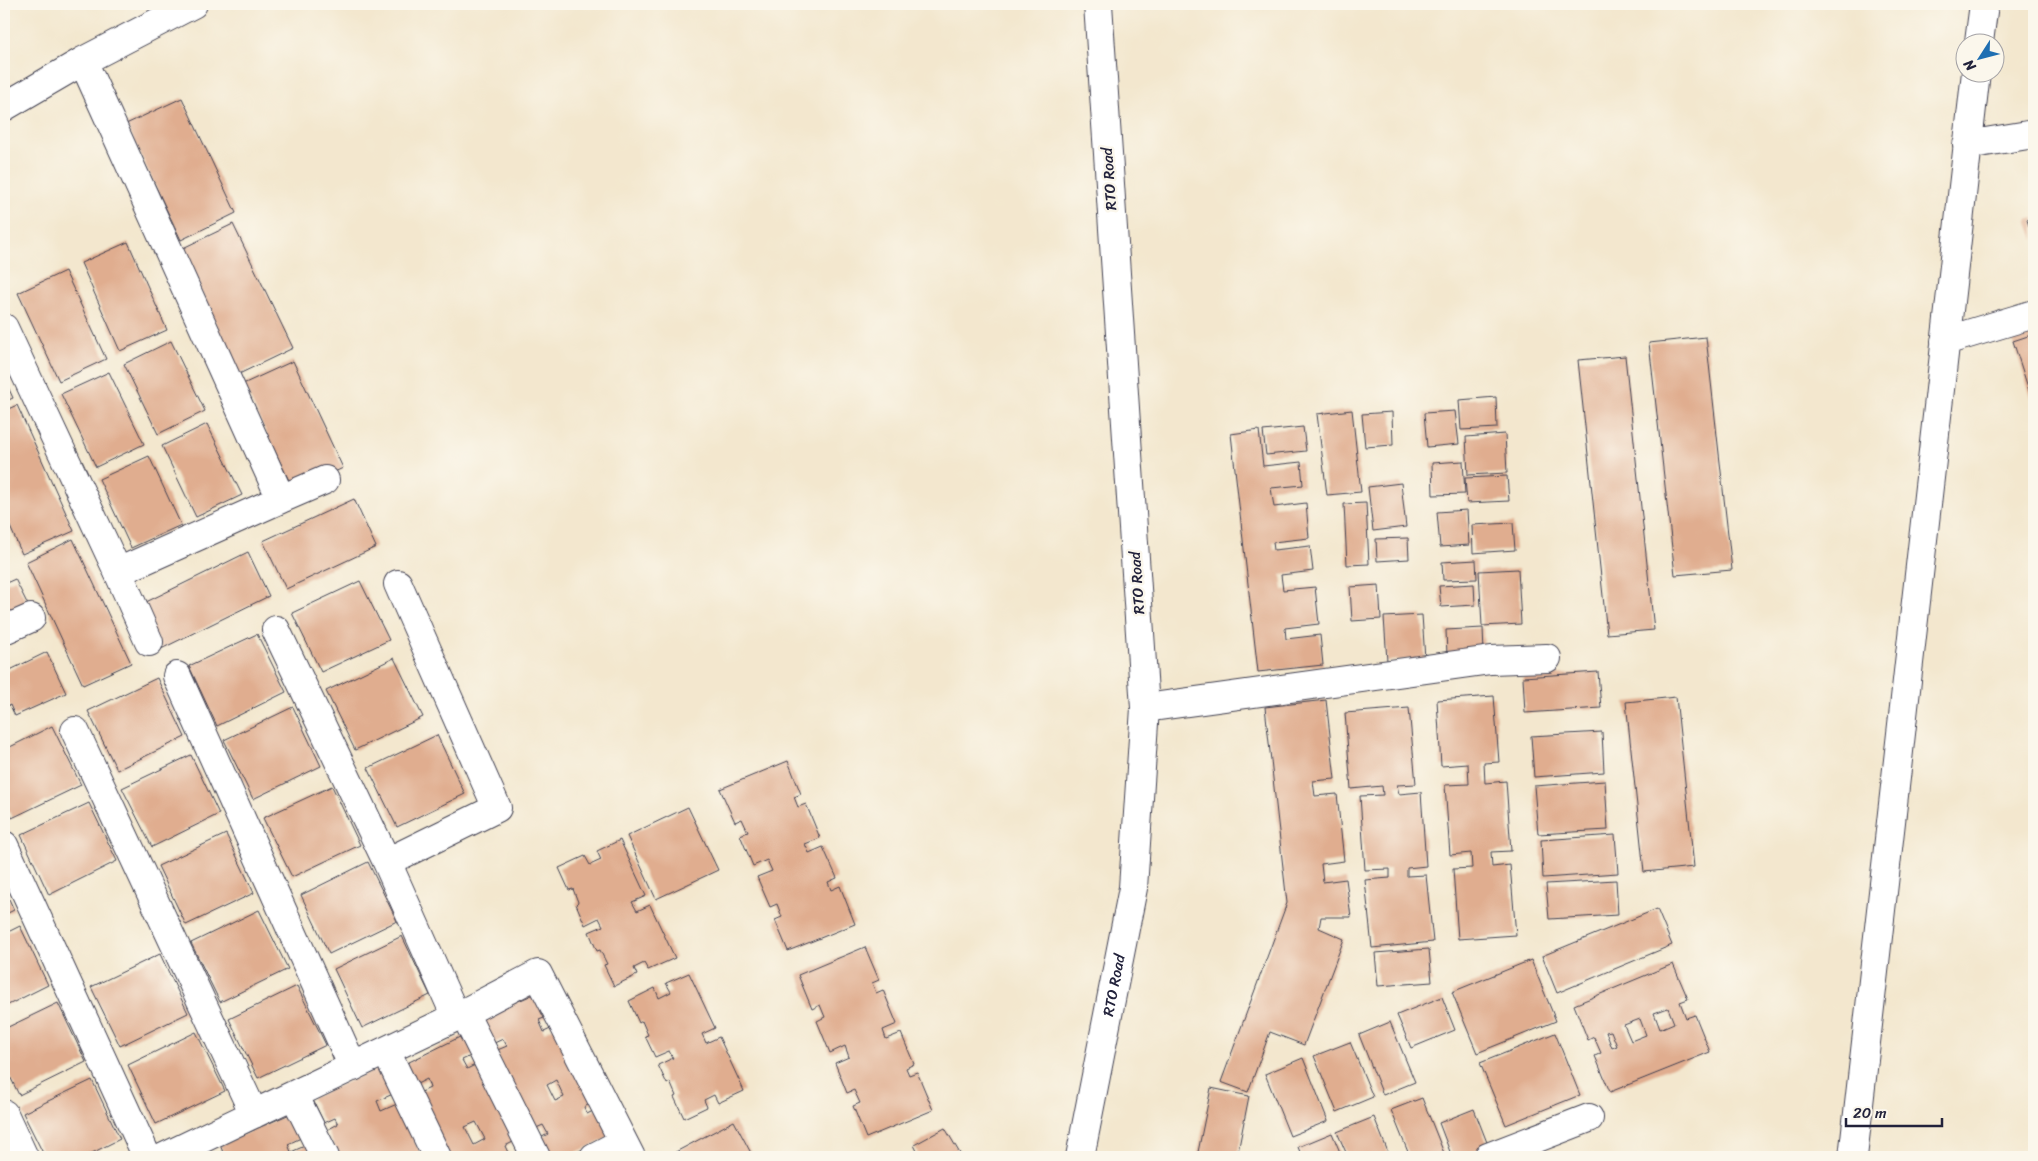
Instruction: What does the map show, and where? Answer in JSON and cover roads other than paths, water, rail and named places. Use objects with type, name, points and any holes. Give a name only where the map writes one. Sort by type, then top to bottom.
[{"type":"street","points":[[4,107],[82,61],[193,4]]},
{"type":"street","name":"RTO Road","points":[[1080,1157],[1133,888],[1145,708],[1098,4]]},
{"type":"street","points":[[1980,32],[1984,4]]},
{"type":"street","points":[[82,61],[281,499]]},
{"type":"street","points":[[1853,1157],[1975,82]]},
{"type":"street","points":[[1967,144],[2034,134]]},
{"type":"street","points":[[1944,341],[2034,314]]},
{"type":"street","points":[[4,328],[149,642]]},
{"type":"street","points":[[118,572],[325,480]]},
{"type":"street","points":[[387,862],[497,808],[398,584]]},
{"type":"street","points":[[4,630],[31,618]]},
{"type":"street","points":[[276,630],[460,1015],[536,1157]]},
{"type":"street","points":[[1145,708],[1491,660],[1546,658]]},
{"type":"street","points":[[177,676],[353,1067]]},
{"type":"street","points":[[75,731],[254,1114]]},
{"type":"street","points":[[4,845],[147,1157]]},
{"type":"street","points":[[164,1157],[211,1148],[254,1114],[460,1015],[538,974],[627,1149],[594,1157]]},
{"type":"street","points":[[386,1051],[437,1157]]},
{"type":"street","points":[[294,1095],[325,1157]]},
{"type":"street","points":[[4,1114],[24,1157]]},
{"type":"street","points":[[1488,1157],[1589,1118]]}]
